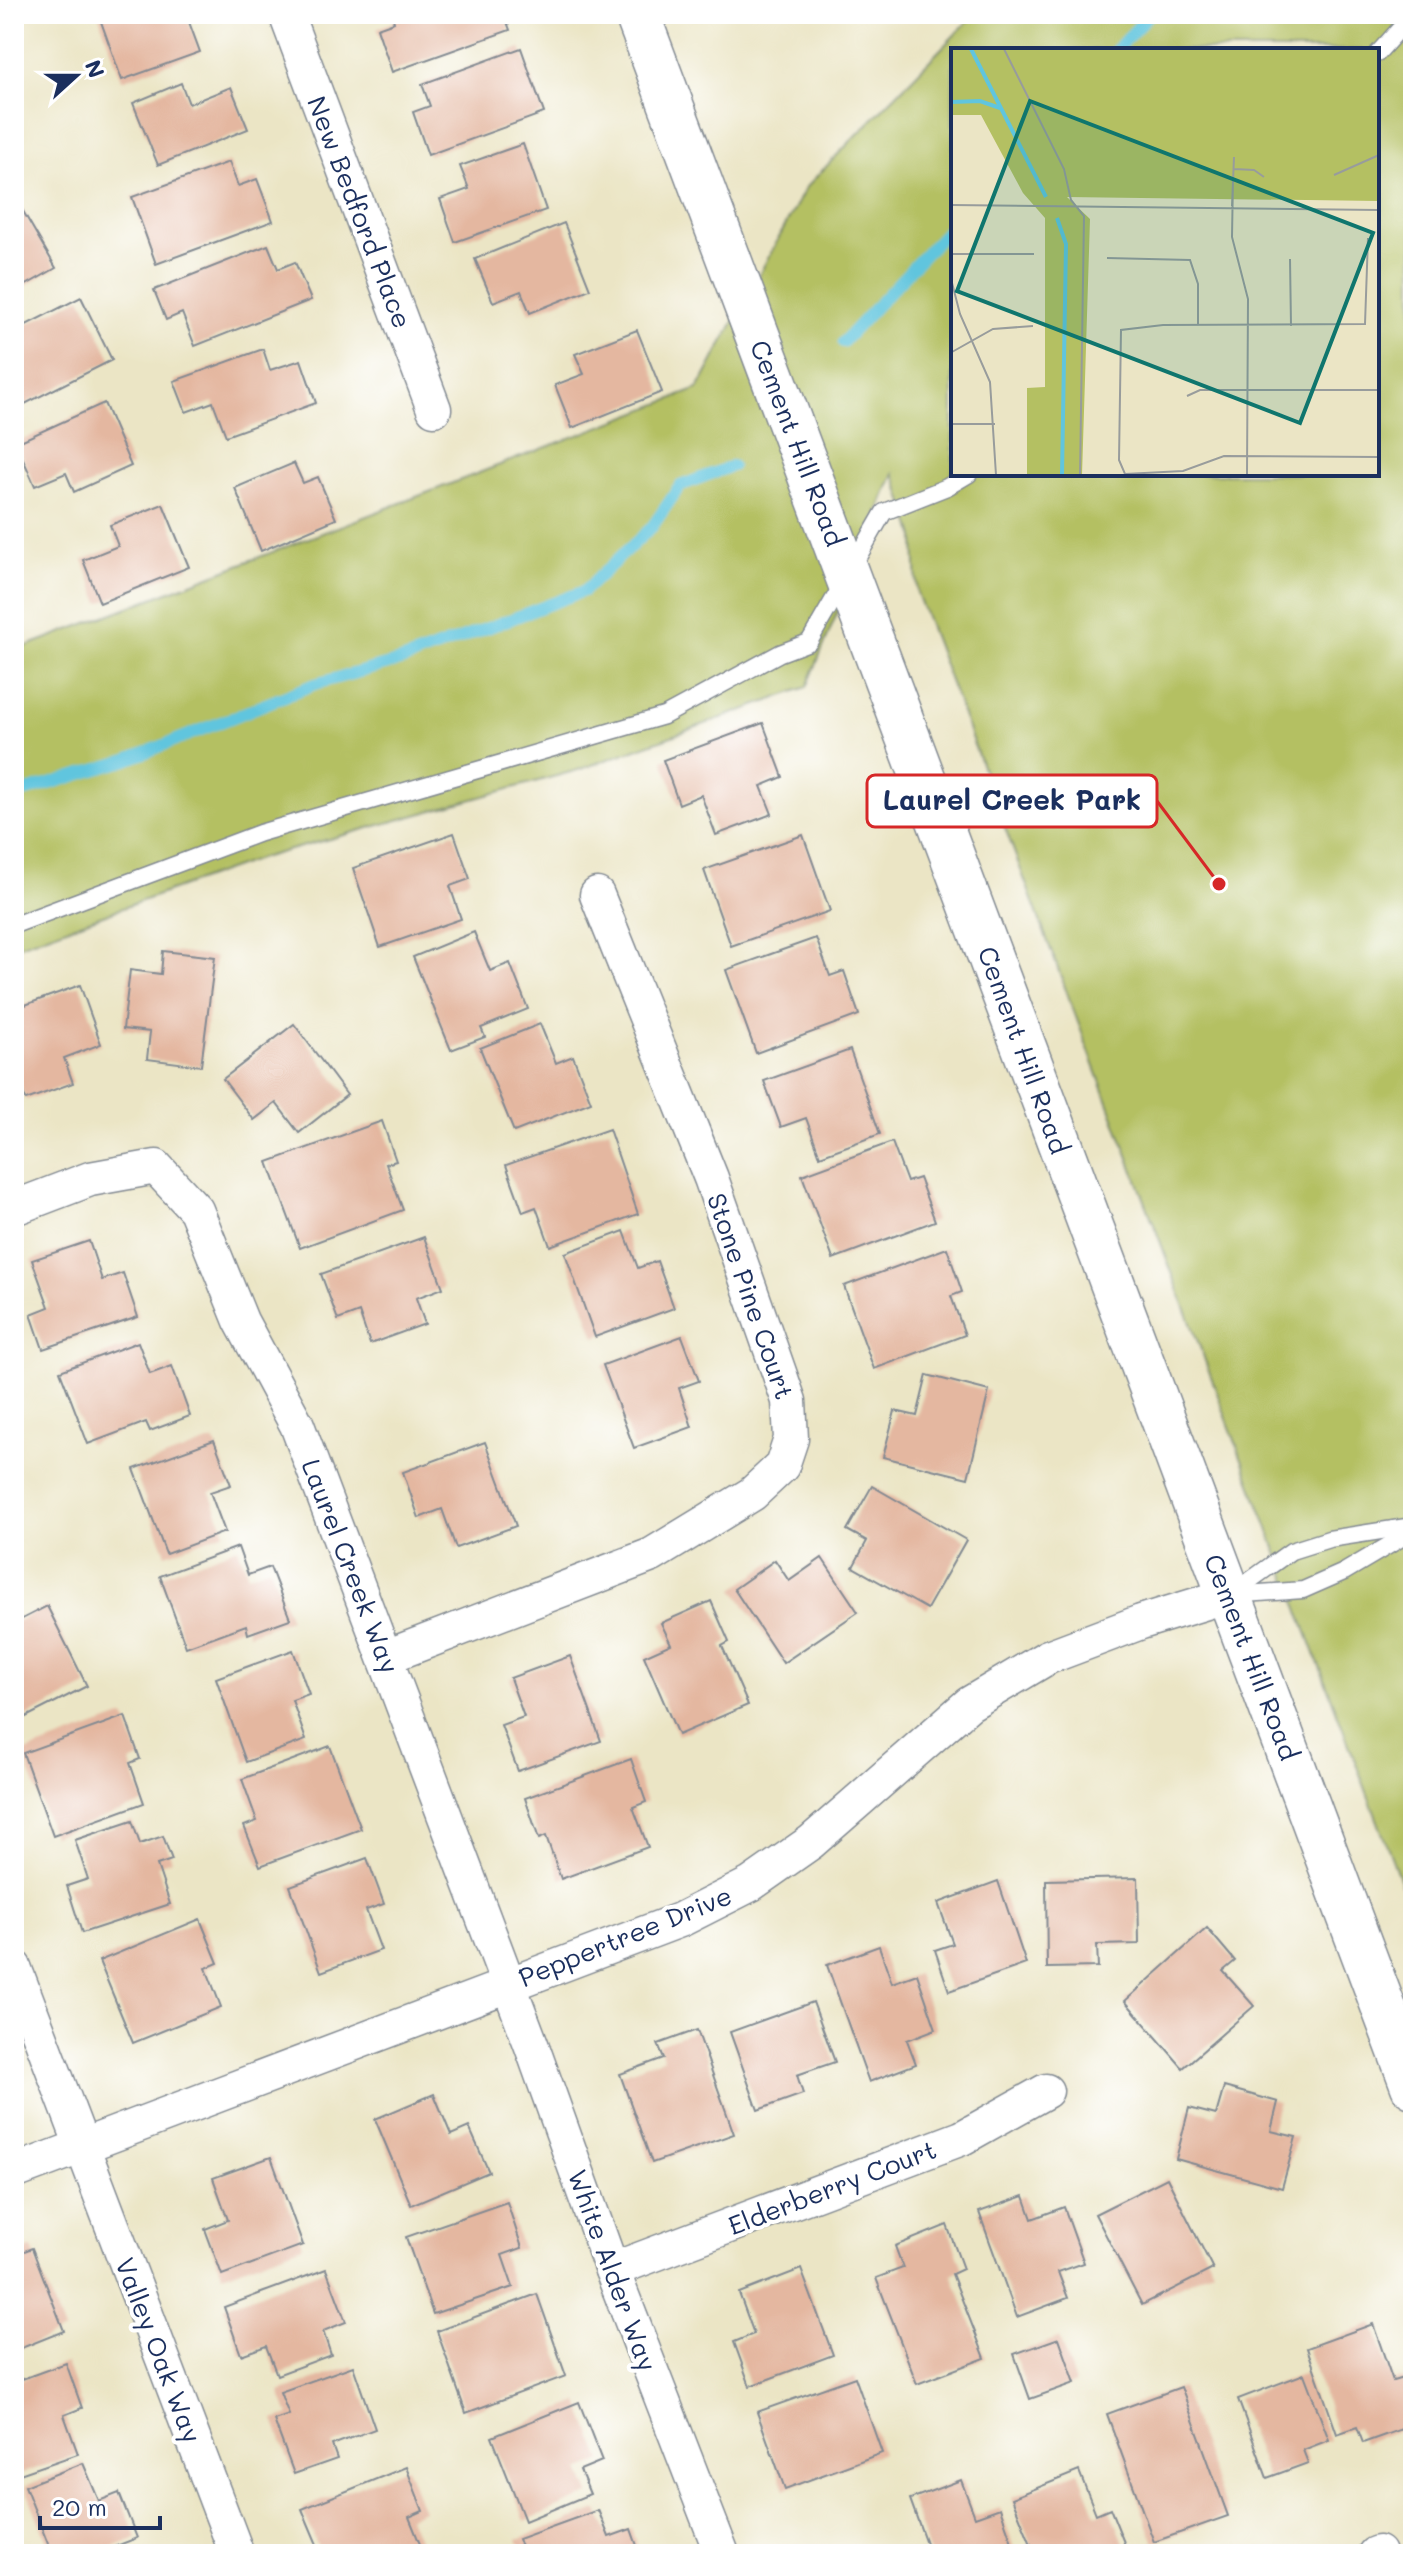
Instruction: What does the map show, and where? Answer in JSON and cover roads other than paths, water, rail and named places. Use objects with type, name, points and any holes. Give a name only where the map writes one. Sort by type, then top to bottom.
[{"type":"street","name":"New Bedford Place","points":[[286,14],[434,409]]},
{"type":"street","name":"Cement Hill Road","points":[[637,14],[1413,2086]]},
{"type":"street","name":"Stone Pine Court","points":[[386,1657],[652,1555],[752,1494],[782,1466],[791,1439],[789,1401],[711,1178],[597,895]]},
{"type":"street","name":"Laurel Creek Way","points":[[14,1208],[90,1179],[156,1167],[196,1210],[241,1321],[297,1425],[508,1984]]},
{"type":"street","name":"Peppertree Drive","points":[[14,2172],[680,1920],[751,1884],[811,1842],[969,1704],[1048,1657],[1141,1622],[1229,1595]]},
{"type":"street","name":"Valley Oak Way","points":[[14,1967],[237,2554]]},
{"type":"street","name":"White Alder Way","points":[[508,1984],[612,2270],[722,2554]]},
{"type":"street","name":"Elderberry Court","points":[[612,2270],[962,2138],[1046,2091]]},
{"type":"lane","points":[[1379,52],[1413,14]]},
{"type":"lane","points":[[14,925],[260,833],[664,716],[780,653],[809,642],[884,512],[947,487],[966,476]]},
{"type":"lane","points":[[1229,1595],[1303,1590],[1344,1572],[1413,1529]]},
{"type":"lane","points":[[1229,1595],[1291,1551],[1329,1539],[1413,1529]]},
{"type":"waterway","points":[[1118,48],[1150,14]]},
{"type":"waterway","points":[[843,342],[951,226]]},
{"type":"waterway","points":[[14,795],[127,760],[315,684],[404,660],[584,591],[652,527],[680,486],[732,466]]},
{"type":"place","name":"Laurel Creek Park","points":[[1219,884]]}]
